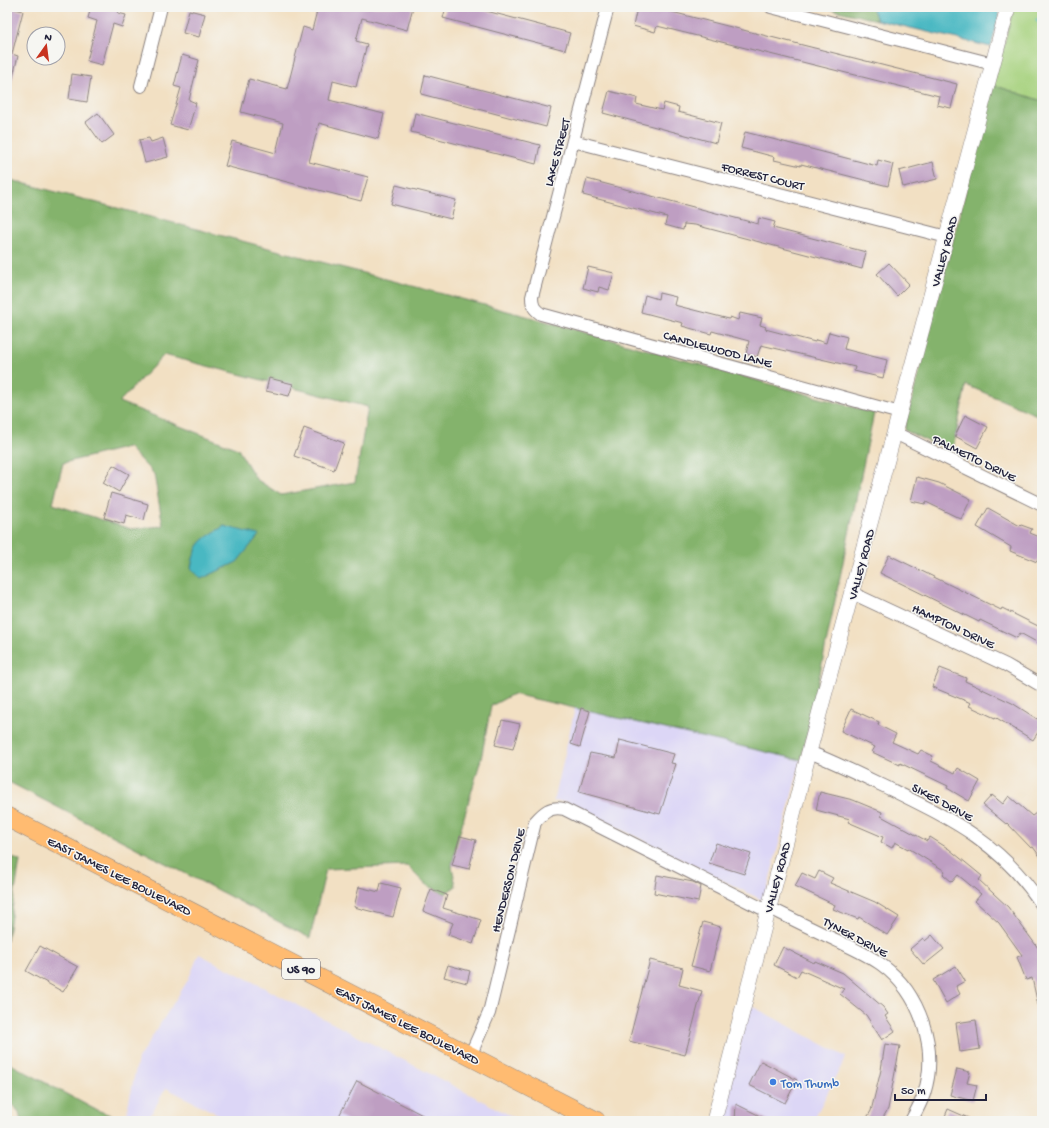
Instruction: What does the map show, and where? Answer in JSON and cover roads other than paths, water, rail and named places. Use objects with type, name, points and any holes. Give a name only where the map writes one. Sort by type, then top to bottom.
[{"type":"main road","name":"EAST JAMES LEE BOULEVARD","points":[[7,817],[596,1121]]},
{"type":"street","points":[[141,86],[161,7]]},
{"type":"street","name":"LAKE STREET","points":[[532,305],[532,297],[608,7]]},
{"type":"street","points":[[771,7],[993,64]]},
{"type":"street","name":"VALLEY ROAD","points":[[714,1121],[809,752],[1008,7]]},
{"type":"street","name":"FORREST COURT","points":[[573,141],[947,237]]},
{"type":"street","name":"CANDLEWOOD LANE","points":[[532,305],[541,314],[900,413]]},
{"type":"street","name":"PALMETTO DRIVE","points":[[895,433],[1042,505]]},
{"type":"street","name":"HAMPTON DRIVE","points":[[852,593],[1006,665],[1042,686]]},
{"type":"street","name":"SIKES DRIVE","points":[[809,752],[955,821],[988,844],[1016,871],[1042,905]]},
{"type":"street","name":"HENDERSON DRIVE","points":[[470,1056],[489,1013],[535,822],[547,810],[558,808],[564,809],[768,909]]},
{"type":"street","name":"TYNER DRIVE","points":[[768,909],[876,961],[892,974],[908,993],[919,1011],[925,1028],[929,1060],[924,1094],[911,1121]]},
{"type":"water","points":[[872,7],[1001,7],[991,47],[877,20]]},
{"type":"water","points":[[224,526],[259,535],[237,562],[201,579],[191,568],[195,552],[205,538]]},
{"type":"waterway","points":[[1037,20],[1042,24]]},
{"type":"place","name":"Tom Thumb","points":[[773,1082]]}]
